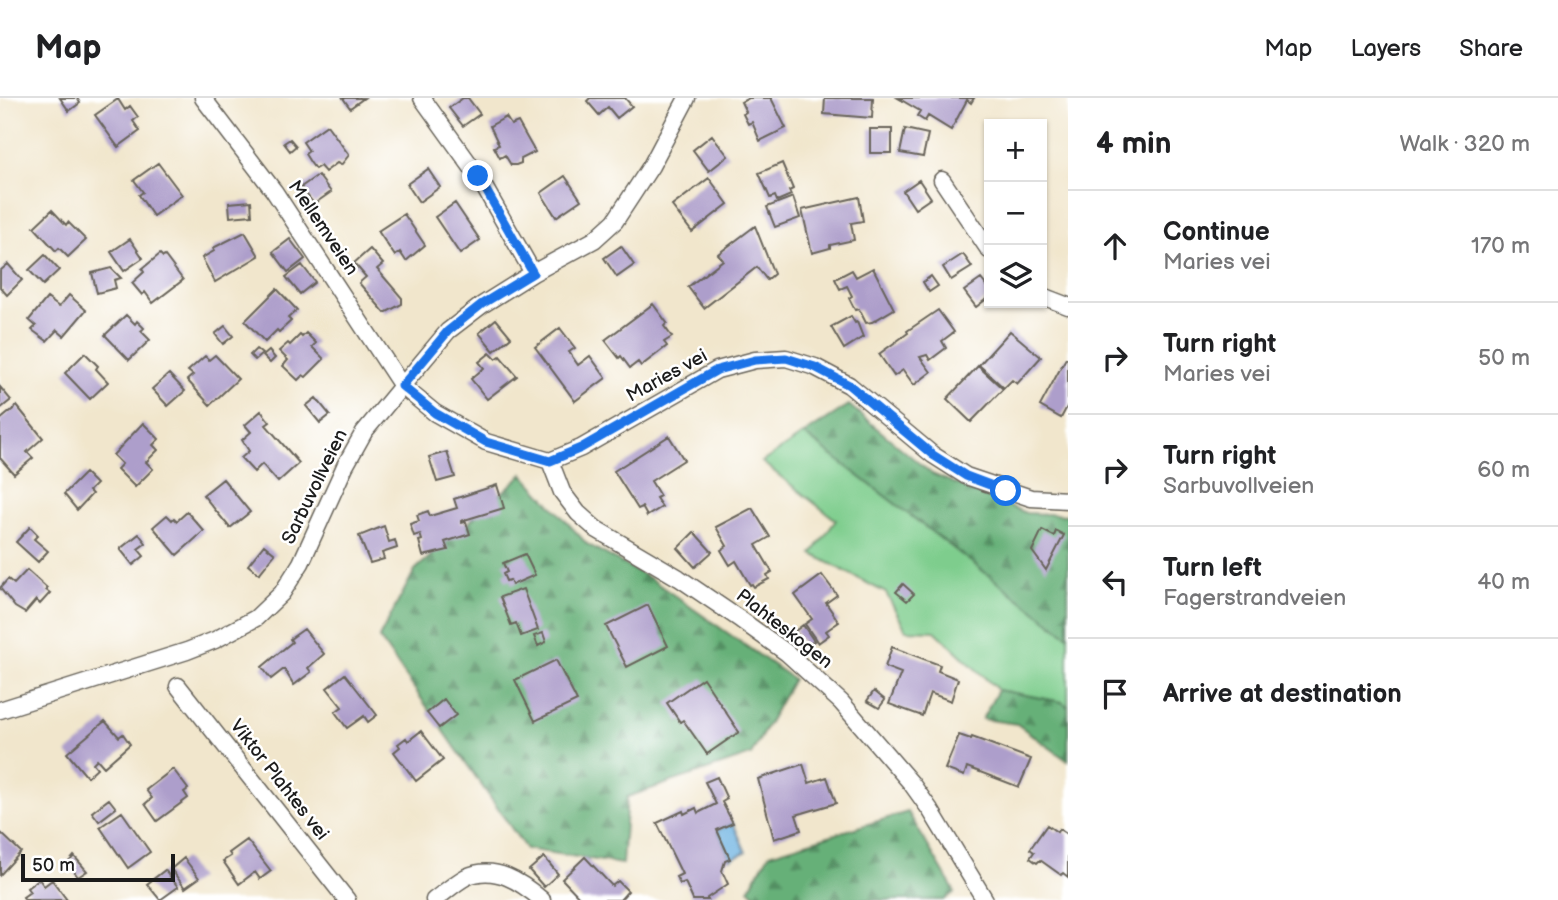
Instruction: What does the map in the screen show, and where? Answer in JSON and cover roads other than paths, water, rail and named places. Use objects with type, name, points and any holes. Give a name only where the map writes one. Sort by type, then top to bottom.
[{"type":"street","name":"Mellemveien","points":[[203,98],[274,191],[402,386]]},
{"type":"street","points":[[422,98],[478,176],[533,273]]},
{"type":"street","name":"Sarbuvollveien","points":[[0,709],[187,651],[215,640],[256,618],[282,593],[302,563],[345,466],[364,432],[402,386],[448,331],[482,304],[594,240],[615,221],[651,166],[687,98]]},
{"type":"street","points":[[942,180],[986,245]]},
{"type":"street","points":[[1047,298],[1068,306]]},
{"type":"street","name":"Maries vei","points":[[550,461],[581,448],[717,370],[755,360],[786,358],[815,367],[849,385],[933,455],[966,476],[1031,498],[1068,500]]},
{"type":"street","points":[[402,386],[435,413],[486,442],[550,461]]},
{"type":"street","name":"Plahteskogen","points":[[550,461],[562,492],[578,513],[596,529],[679,578],[741,620],[787,653],[841,702],[911,783],[985,900]]},
{"type":"street","name":"Viktor Plahtes vei","points":[[178,686],[347,900]]},
{"type":"street","points":[[434,900],[465,878],[481,873],[502,874],[522,883],[542,900]]},
{"type":"water","points":[[733,823],[746,852],[730,859],[717,830]]}]
